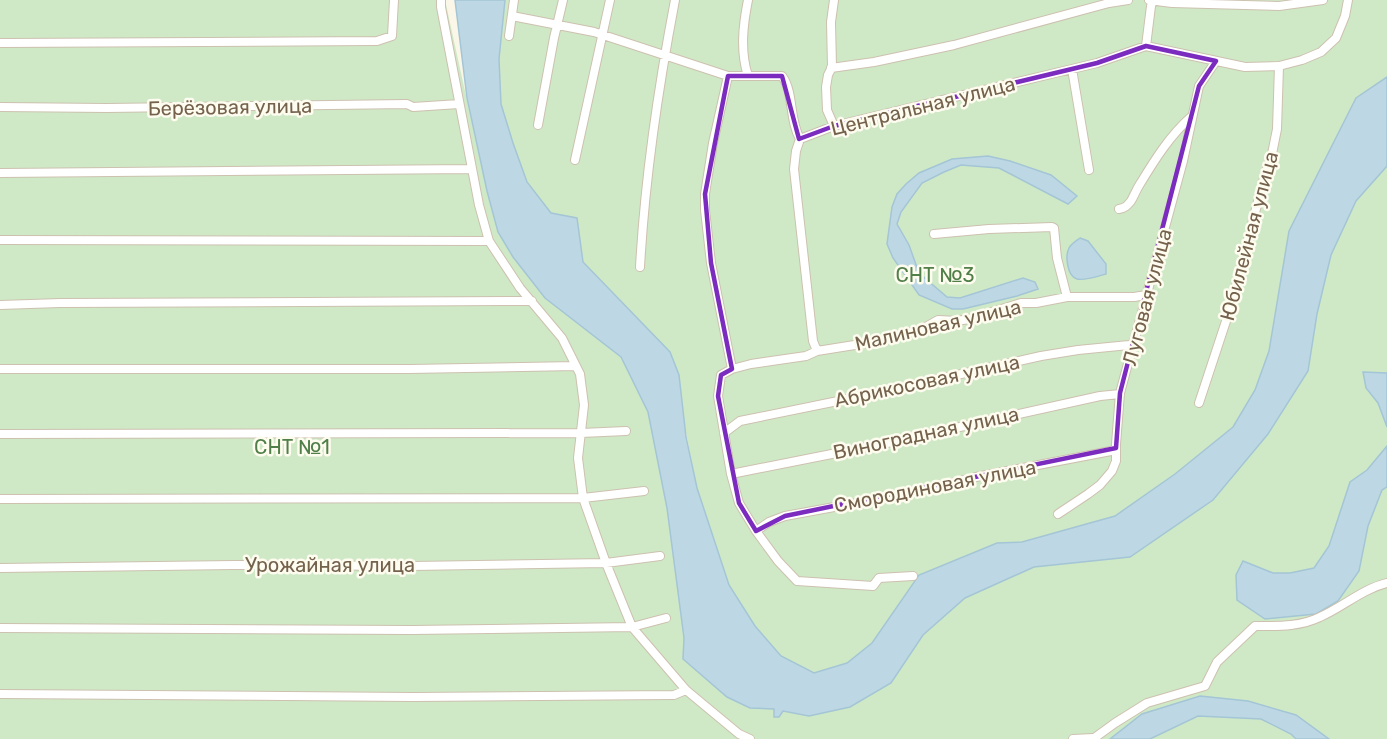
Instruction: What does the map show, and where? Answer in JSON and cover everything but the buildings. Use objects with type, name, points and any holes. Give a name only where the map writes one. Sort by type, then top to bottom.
[{"type":"street","points":[[0,43],[377,40],[392,36],[394,0]]},
{"type":"street","points":[[441,0],[479,206],[489,241],[520,288],[562,338],[580,374],[584,405],[578,458],[583,498],[632,627],[686,690],[739,734],[750,739]]},
{"type":"street","points":[[509,36],[514,0]]},
{"type":"street","points":[[538,125],[563,0]]},
{"type":"street","points":[[575,159],[610,0]]},
{"type":"street","points":[[640,267],[643,211],[658,90],[675,0]]},
{"type":"street","points":[[748,0],[743,44],[748,76]]},
{"type":"street","points":[[834,0],[831,22],[831,68],[826,87],[827,110],[834,126]]},
{"type":"street","points":[[831,68],[874,62],[954,45],[1109,3],[1128,0]]},
{"type":"street","points":[[1323,0],[1279,6],[1172,3],[1152,0],[1146,46],[1245,67],[1279,66],[1321,52],[1336,38],[1345,16],[1348,0]]},
{"type":"street","points":[[512,16],[594,32],[728,76],[782,76],[786,82],[792,118],[800,139],[794,169],[813,341],[817,351]]},
{"type":"street","name":"Центральная улица","points":[[800,139],[834,126],[1097,63],[1146,46]]},
{"type":"street","name":"Луговая улица","points":[[1058,514],[1100,485],[1112,471],[1116,461],[1120,394],[1183,161],[1199,86],[1216,61]]},
{"type":"street","name":"Юбилейная улица","points":[[1199,403],[1230,309],[1272,154],[1277,129],[1279,66]]},
{"type":"street","points":[[1072,69],[1089,170]]},
{"type":"street","points":[[728,76],[713,143],[705,194],[705,210],[711,263],[732,369],[721,375],[718,396],[731,474],[739,502],[756,531],[778,561],[797,581],[873,586],[879,578],[913,576]]},
{"type":"street","name":"Берёзовая улица","points":[[0,107],[407,104],[413,107],[459,104]]},
{"type":"street","points":[[1119,209],[1125,208],[1131,202],[1160,153],[1192,116]]},
{"type":"street","points":[[0,173],[472,170]]},
{"type":"street","points":[[934,234],[1052,227],[1067,297]]},
{"type":"street","points":[[0,240],[489,241]]},
{"type":"street","name":"Малиновая улица","points":[[732,369],[806,356],[817,351],[886,340],[924,328],[938,320],[957,321],[1021,303],[1036,303],[1067,297],[1146,295]]},
{"type":"street","points":[[0,305],[532,301]]},
{"type":"street","name":"Абрикосовая улица","points":[[724,433],[740,421],[1041,356],[1134,344]]},
{"type":"street","points":[[0,369],[409,369],[576,366]]},
{"type":"street","name":"Виноградная улица","points":[[731,474],[1061,404],[1120,394]]},
{"type":"street","points":[[0,434],[626,431]]},
{"type":"street","name":"Смородиновая улица","points":[[756,531],[769,522],[785,516],[1111,452],[1116,448]]},
{"type":"street","points":[[0,499],[583,498],[644,491]]},
{"type":"street","name":"Урожайная улица","points":[[0,568],[606,563],[660,556]]},
{"type":"street","points":[[1073,739],[1093,738],[1147,703],[1205,686],[1217,662],[1255,626],[1292,625],[1319,618],[1375,586],[1387,583]]},
{"type":"street","points":[[0,628],[412,630],[632,627],[666,618]]},
{"type":"street","points":[[0,694],[413,697],[674,694],[686,690]]},
{"type":"highlighted area","points":[[1146,46],[1216,61],[1199,86],[1120,393],[1116,448],[785,516],[756,531],[739,503],[718,396],[721,375],[732,369],[711,263],[705,194],[728,76],[782,76],[799,139],[834,126],[1097,63]]},
{"type":"green space","name":"СНТ №1","points":[[0,0],[445,0],[498,232],[545,298],[621,357],[648,412],[667,508],[684,638],[683,659],[750,708],[774,709],[775,717],[783,711],[809,716],[891,683],[923,635],[965,598],[1034,567],[1130,557],[1308,371],[1317,314],[1331,255],[1356,201],[1387,166],[1387,739],[0,739]]},
{"type":"green space","name":"СНТ №3","points":[[505,0],[1387,0],[1387,77],[1356,98],[1289,231],[1269,351],[1255,390],[1233,427],[1175,474],[1115,516],[1022,542],[997,543],[919,575],[872,643],[847,663],[814,674],[781,657],[755,626],[729,585],[697,488],[670,352],[583,262],[577,218],[551,213],[527,182],[501,104],[499,59]]},
{"type":"water","points":[[455,0],[505,0],[499,59],[501,104],[527,182],[551,213],[577,218],[583,262],[670,352],[679,375],[686,437],[697,488],[729,585],[755,626],[781,656],[814,673],[847,663],[872,643],[919,575],[997,543],[1022,542],[1115,516],[1175,474],[1233,427],[1255,390],[1269,351],[1289,231],[1356,98],[1387,77],[1387,166],[1356,201],[1331,255],[1317,314],[1308,371],[1268,434],[1213,500],[1130,557],[1034,567],[965,598],[923,635],[891,683],[850,707],[809,716],[783,711],[779,717],[774,717],[774,709],[750,708],[727,697],[683,659],[684,638],[667,508],[648,412],[621,357],[545,298],[513,257],[498,232],[467,98]]},
{"type":"water","points":[[988,156],[1051,175],[1077,196],[1068,204],[999,168],[961,165],[922,183],[901,212],[897,224],[909,245],[919,273],[947,297],[960,298],[1023,278],[1035,282],[1038,289],[963,309],[952,309],[919,295],[893,258],[887,244],[892,207],[897,194],[919,173],[952,159]]},
{"type":"water","points":[[1080,238],[1088,241],[1106,264],[1106,274],[1077,279],[1071,274],[1067,261],[1069,248]]},
{"type":"water","points":[[1363,372],[1387,373],[1387,427],[1378,403],[1366,388]]},
{"type":"water","points":[[1387,446],[1387,487],[1382,490],[1368,526],[1359,571],[1338,601],[1316,614],[1265,619],[1237,600],[1236,575],[1243,561],[1273,573],[1290,573],[1314,568],[1329,546],[1350,482],[1367,470]]},
{"type":"water","points":[[1200,696],[1248,701],[1296,715],[1329,739],[1296,739],[1291,734],[1261,719],[1198,716],[1150,739],[1110,739],[1142,714]]}]
